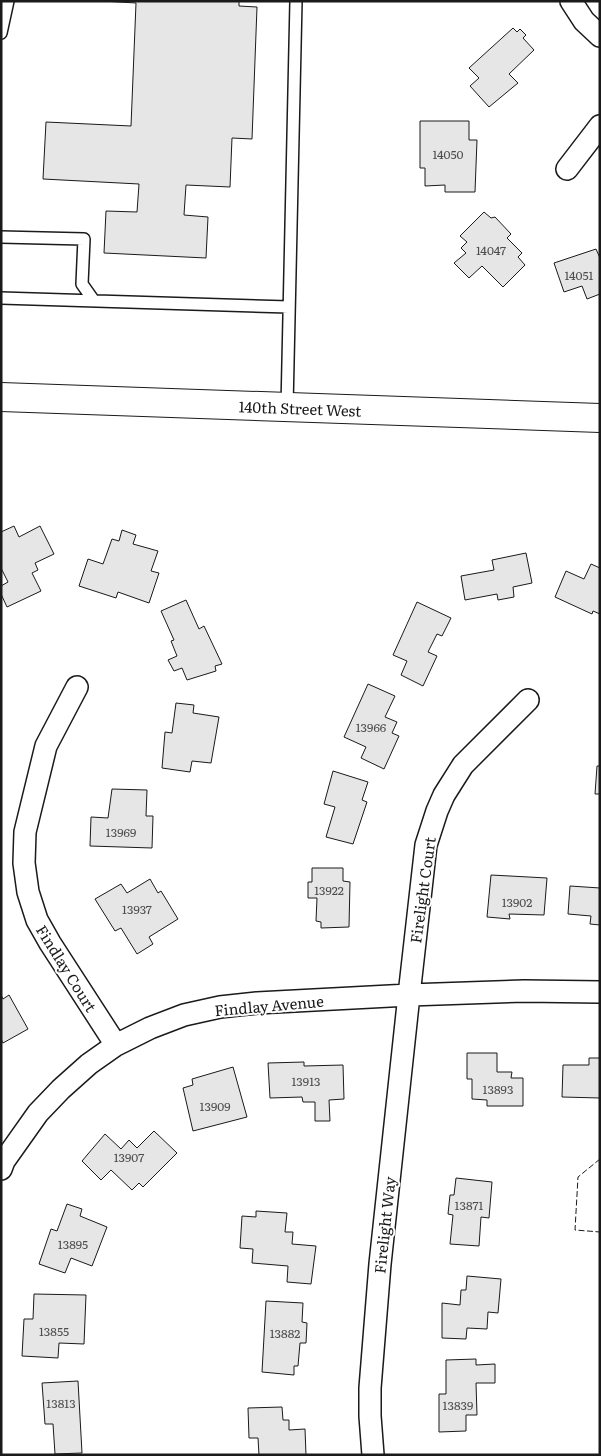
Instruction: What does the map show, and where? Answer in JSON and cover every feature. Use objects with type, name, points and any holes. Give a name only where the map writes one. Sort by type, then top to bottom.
[{"type":"street","points":[[571,1],[584,21],[600,36]]},
{"type":"street","points":[[567,169],[600,126]]},
{"type":"street","name":"140th Street West","points":[[1,397],[600,418]]},
{"type":"street","name":"Findlay Court","points":[[77,687],[46,746],[25,832],[24,863],[28,892],[37,920],[50,944],[116,1045]]},
{"type":"street","name":"Firelight Court","points":[[409,995],[426,845],[437,811],[444,795],[463,765],[528,700]]},
{"type":"street","name":"Findlay Avenue","points":[[2,1163],[38,1113],[89,1064],[116,1045],[150,1028],[184,1015],[220,1007],[257,1003],[524,991],[600,992]]},
{"type":"street","name":"Firelight Way","points":[[373,1455],[370,1416],[371,1363],[390,1164],[409,995]]},
{"type":"lane","points":[[1,33],[8,1]]},
{"type":"lane","points":[[287,408],[296,1]]},
{"type":"lane","points":[[1,237],[84,239],[82,284],[94,301]]},
{"type":"lane","points":[[1,298],[289,307]]},
{"type":"building","points":[[102,1],[239,1],[239,6],[257,7],[252,139],[232,138],[230,187],[186,185],[184,215],[208,217],[206,258],[104,253],[106,211],[137,212],[139,184],[43,179],[46,122],[131,126],[136,3]]},
{"type":"building","points":[[513,28],[517,32],[520,29],[526,35],[523,38],[534,50],[509,74],[518,83],[489,107],[470,86],[479,78],[469,68]]},
{"type":"building","points":[[420,121],[469,121],[469,140],[477,140],[475,192],[445,192],[445,185],[425,186],[425,168],[420,168]]},
{"type":"building","points":[[484,212],[491,218],[495,217],[511,234],[507,238],[522,253],[518,257],[525,265],[503,287],[482,266],[469,278],[454,263],[466,253],[461,248],[467,242],[460,236]]},
{"type":"building","points":[[596,249],[600,258],[600,294],[587,299],[582,286],[564,292],[554,263]]},
{"type":"building","points":[[14,526],[19,537],[40,526],[54,554],[35,563],[38,570],[32,573],[41,591],[7,607],[1,594],[1,586],[8,582],[1,568],[1,532]]},
{"type":"building","points":[[122,530],[136,535],[133,544],[158,551],[151,571],[159,573],[149,603],[118,592],[116,598],[79,586],[88,559],[103,564],[112,539],[119,541]]},
{"type":"building","points":[[526,553],[532,583],[513,587],[514,597],[498,600],[497,594],[465,600],[461,576],[494,570],[492,560]]},
{"type":"building","points":[[591,564],[600,568],[600,614],[593,611],[592,614],[555,597],[566,571],[584,579]]},
{"type":"building","points":[[186,600],[199,629],[204,626],[222,664],[215,666],[216,671],[187,680],[182,668],[174,671],[168,660],[177,656],[171,641],[174,640],[161,611]]},
{"type":"building","points":[[417,602],[451,618],[442,636],[437,634],[428,652],[437,656],[423,686],[401,675],[407,661],[393,655]]},
{"type":"building","points":[[368,684],[395,696],[385,717],[397,722],[392,733],[399,736],[384,769],[361,758],[366,747],[344,737]]},
{"type":"building","points":[[176,703],[194,705],[193,713],[219,717],[211,763],[192,761],[190,772],[162,768],[165,732],[172,733]]},
{"type":"building","points":[[597,766],[600,766],[600,794],[595,794]]},
{"type":"building","points":[[333,771],[368,782],[362,800],[367,802],[353,844],[326,837],[335,807],[324,804]]},
{"type":"building","points":[[112,789],[147,790],[146,816],[153,816],[152,848],[90,846],[91,817],[108,818]]},
{"type":"building","points":[[312,868],[343,868],[343,881],[350,882],[349,927],[321,928],[321,922],[316,921],[317,898],[308,898],[308,882],[312,882]]},
{"type":"building","points":[[491,875],[547,878],[544,915],[509,914],[510,919],[487,917]]},
{"type":"building","points":[[150,879],[158,893],[161,891],[178,919],[149,937],[153,944],[137,954],[121,928],[115,931],[95,899],[121,884],[127,893]]},
{"type":"building","points":[[570,886],[600,888],[600,925],[590,924],[591,916],[568,914]]},
{"type":"building","points":[[1,995],[3,999],[9,995],[28,1029],[3,1043],[1,1039]]},
{"type":"building","points":[[467,1053],[497,1053],[497,1072],[512,1072],[511,1078],[523,1078],[523,1106],[487,1106],[487,1100],[472,1099],[472,1079],[467,1079]]},
{"type":"building","points":[[589,1058],[600,1058],[600,1098],[562,1097],[563,1065],[589,1065]]},
{"type":"building","points":[[304,1062],[304,1066],[343,1065],[344,1099],[329,1100],[330,1121],[315,1121],[315,1102],[303,1102],[302,1097],[270,1098],[268,1063]]},
{"type":"building","points":[[233,1067],[247,1117],[193,1131],[183,1088],[193,1085],[192,1079]]},
{"type":"building","points":[[154,1131],[177,1153],[143,1187],[139,1183],[132,1190],[111,1170],[101,1180],[82,1161],[105,1134],[121,1149],[129,1140],[137,1148]]},
{"type":"building","points":[[456,1178],[492,1182],[489,1218],[481,1217],[479,1246],[450,1244],[453,1215],[448,1214],[450,1195],[454,1195]]},
{"type":"building","points":[[67,1204],[82,1209],[80,1216],[107,1227],[92,1266],[71,1258],[65,1273],[39,1264],[51,1229],[57,1231]]},
{"type":"building","points":[[256,1211],[287,1213],[285,1232],[293,1232],[292,1244],[316,1246],[311,1284],[287,1282],[288,1266],[252,1263],[253,1249],[240,1248],[242,1216],[256,1217]]},
{"type":"building","points":[[467,1276],[501,1279],[498,1313],[488,1312],[487,1329],[467,1328],[466,1339],[442,1338],[442,1303],[460,1305],[461,1290],[466,1290]]},
{"type":"building","points":[[34,1294],[86,1295],[84,1344],[59,1343],[58,1358],[22,1356],[24,1319],[33,1319]]},
{"type":"building","points":[[266,1301],[303,1303],[302,1322],[307,1323],[306,1343],[300,1343],[298,1366],[294,1366],[294,1375],[262,1372]]},
{"type":"building","points":[[476,1359],[476,1365],[495,1364],[495,1383],[476,1383],[477,1415],[466,1415],[466,1431],[439,1432],[439,1394],[446,1394],[446,1360]]},
{"type":"building","points":[[78,1381],[82,1453],[55,1454],[53,1424],[45,1424],[42,1383]]},
{"type":"building","points":[[282,1407],[283,1420],[289,1420],[289,1430],[305,1429],[306,1455],[259,1455],[258,1438],[249,1438],[248,1408]]},
{"type":"fence","points":[[600,1159],[578,1177],[575,1230],[600,1232]]}]
